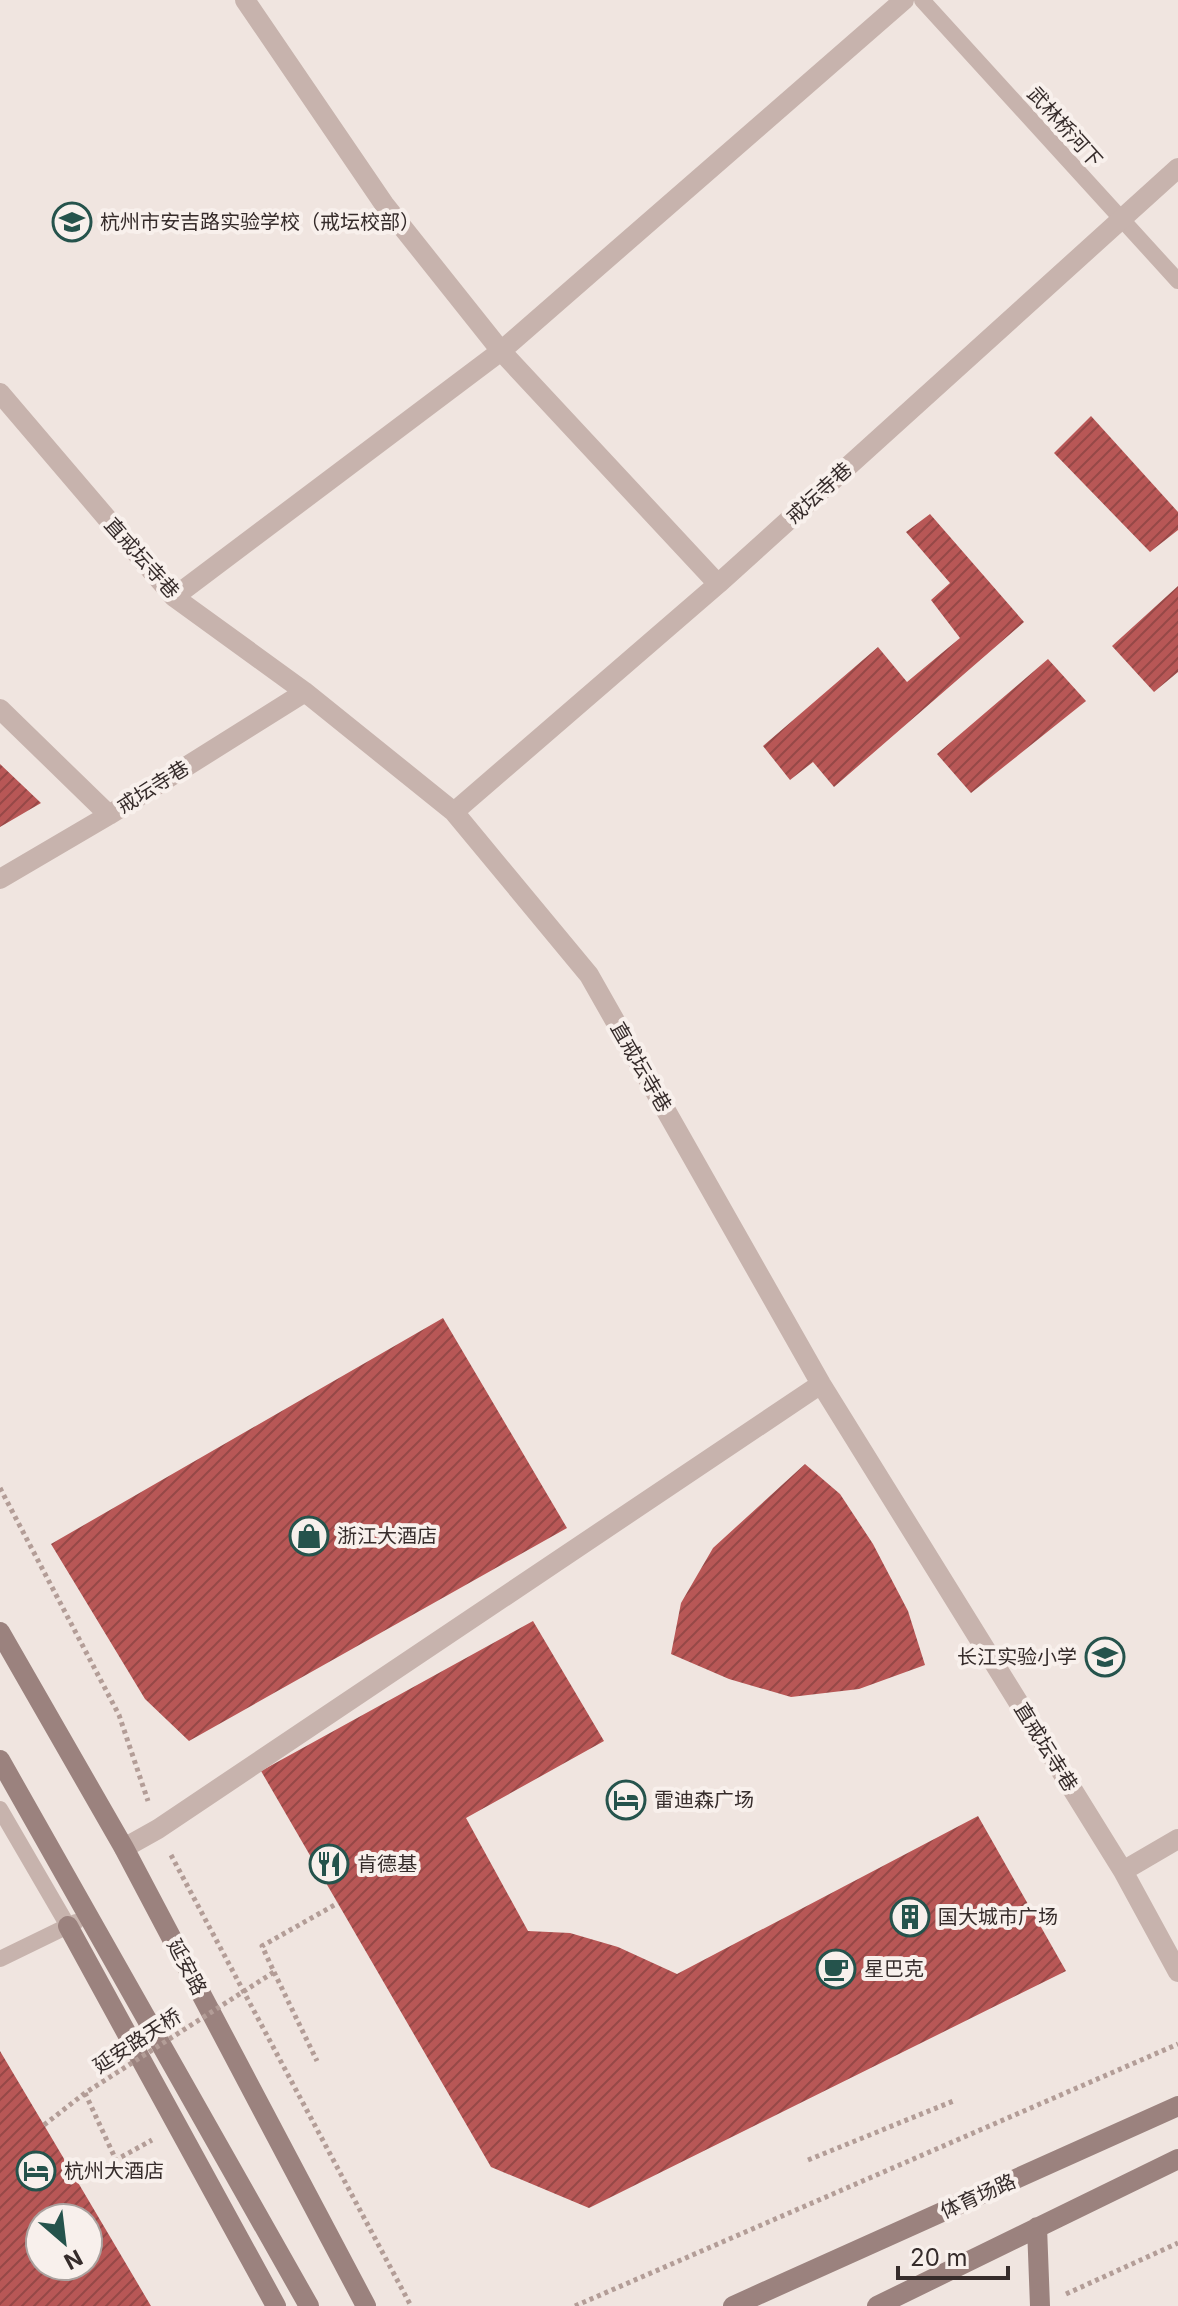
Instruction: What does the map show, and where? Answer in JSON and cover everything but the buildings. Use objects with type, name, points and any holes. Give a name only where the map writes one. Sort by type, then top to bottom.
[{"type":"main road","name":"延安路","points":[[0,1632],[124,1848],[366,2306]]},
{"type":"main road","points":[[0,1760],[309,2306]]},
{"type":"main road","points":[[68,1926],[276,2306]]},
{"type":"main road","name":"体育场路","points":[[733,2306],[1178,2106]]},
{"type":"main road","points":[[877,2306],[1178,2159]]},
{"type":"main road","points":[[1037,2227],[1040,2306]]},
{"type":"street","points":[[245,0],[384,204],[501,351],[718,584]]},
{"type":"street","points":[[174,597],[501,351],[904,0]]},
{"type":"street","name":"戒坛寺巷","points":[[454,812],[718,584],[1178,168]]},
{"type":"street","name":"直戒坛寺巷","points":[[0,393],[174,597],[305,692],[454,812],[589,975],[821,1384],[1123,1871],[1178,1972]]},
{"type":"street","name":"戒坛寺巷","points":[[0,879],[109,815],[305,692]]},
{"type":"street","points":[[0,709],[109,815]]},
{"type":"street","points":[[124,1848],[158,1829],[821,1384]]},
{"type":"street","points":[[1123,1871],[1178,1839]]},
{"type":"lane","name":"武林桥河下","points":[[922,0],[1178,281]]},
{"type":"lane","points":[[0,1809],[68,1926]]},
{"type":"lane","points":[[0,1959],[88,1916]]},
{"type":"path","points":[[0,1488],[119,1715],[158,1829],[411,2306]]},
{"type":"path","points":[[317,2061],[262,1946],[338,1903]]},
{"type":"path","name":"延安路天桥","points":[[44,2125],[85,2093],[274,1972]]},
{"type":"path","points":[[575,2306],[1178,2044]]},
{"type":"path","points":[[85,2093],[116,2160],[160,2136]]},
{"type":"path","points":[[808,2160],[956,2100]]},
{"type":"path","points":[[1040,2306],[1178,2243]]},
{"type":"place","name":"杭州市安吉路实验学校（戒坛校部）","points":[[72,222]]},
{"type":"place","name":"浙江大酒店","points":[[309,1536]]},
{"type":"place","name":"长江实验小学","points":[[1105,1657]]},
{"type":"place","name":"雷迪森广场","points":[[626,1800]]},
{"type":"place","name":"肯德基","points":[[329,1864]]},
{"type":"place","name":"国大城市广场","points":[[910,1917]]},
{"type":"place","name":"星巴克","points":[[836,1969]]},
{"type":"place","name":"杭州大酒店","points":[[36,2171]]}]
